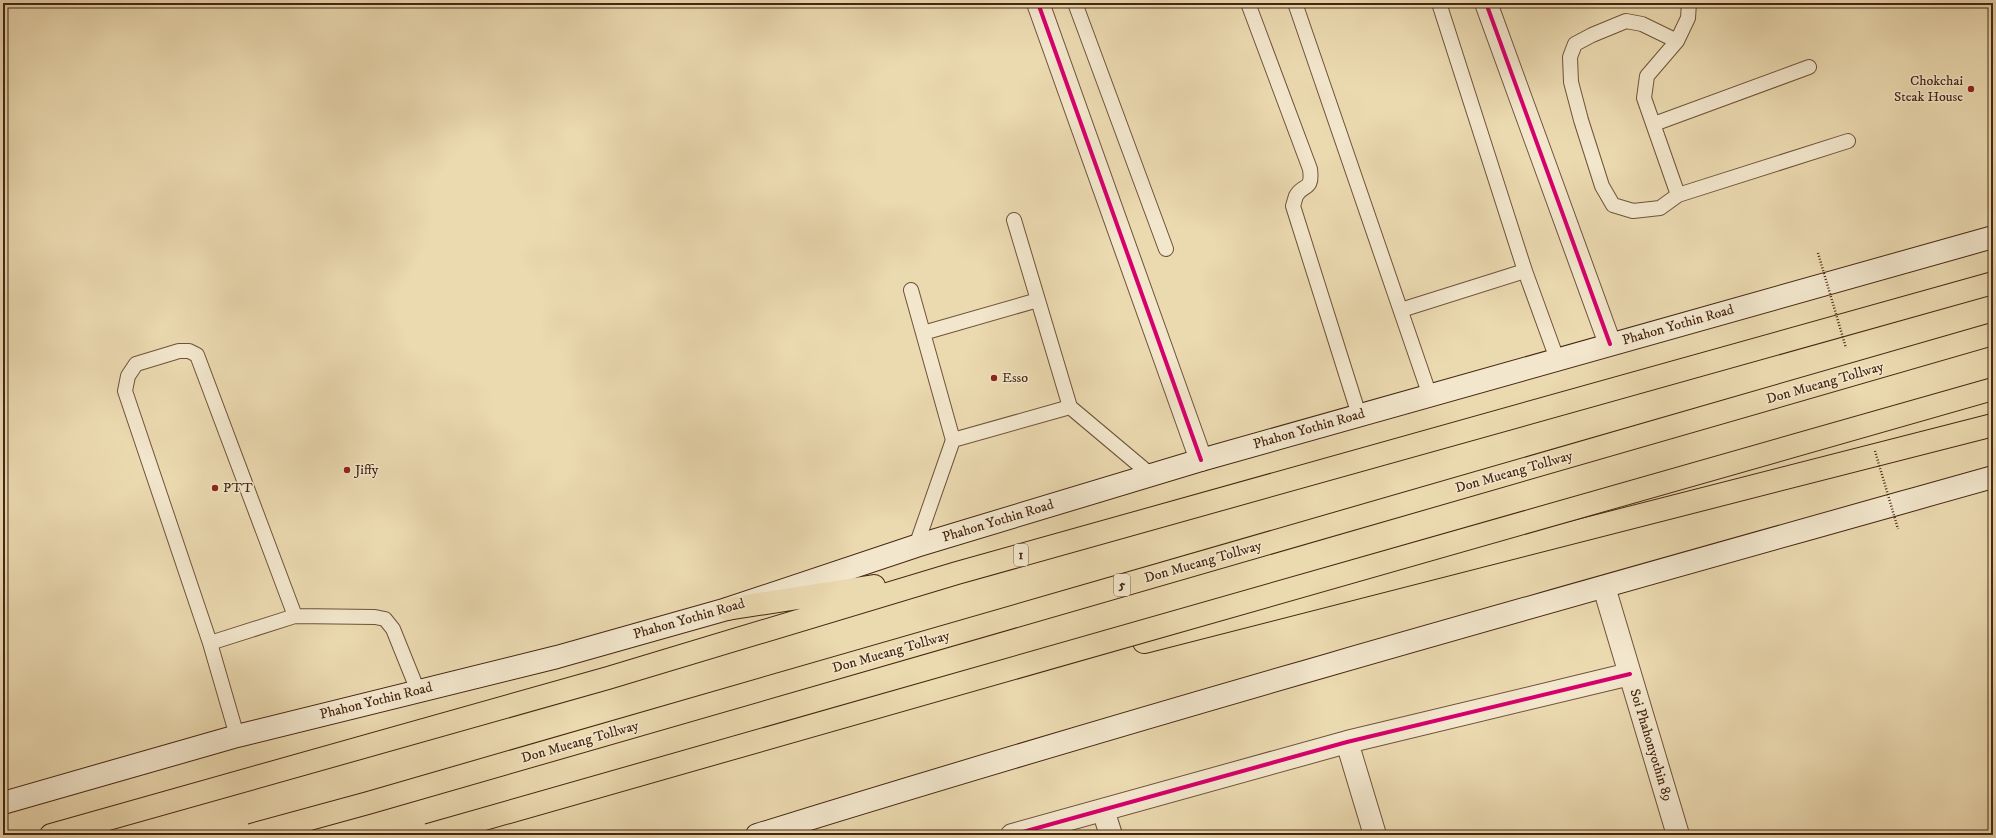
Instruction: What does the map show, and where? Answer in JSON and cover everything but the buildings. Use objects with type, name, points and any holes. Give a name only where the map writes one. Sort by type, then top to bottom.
[{"type":"highway","name":"1","points":[[51,835],[608,678],[957,573],[1993,284]]},
{"type":"highway","name":"Don Mueang Tollway","points":[[251,835],[406,792],[1993,334]]},
{"type":"highway","points":[[428,835],[1993,389]]},
{"type":"highway","points":[[449,835],[917,699],[1993,425]]},
{"type":"highway","points":[[727,609],[957,573]]},
{"type":"main road","points":[[1038,3],[1201,460]]},
{"type":"main road","points":[[1486,3],[1610,344]]},
{"type":"main road","name":"Phahon Yothin Road","points":[[3,803],[237,736],[557,657],[727,609],[916,546],[1201,460],[1993,237]]},
{"type":"main road","points":[[757,835],[932,781],[1604,587],[1993,477]]},
{"type":"main road","name":"Soi Phahonyothin 89","points":[[1604,587],[1678,835]]},
{"type":"main road","points":[[1012,835],[1347,742],[1630,674]]},
{"type":"main road","points":[[1347,742],[1375,835]]},
{"type":"main road","points":[[1103,810],[1111,835]]},
{"type":"lane","points":[[1074,3],[1166,249]]},
{"type":"lane","points":[[1248,3],[1310,169],[1311,180],[1306,188],[1296,195],[1293,206],[1359,415]]},
{"type":"lane","points":[[1295,3],[1430,396]]},
{"type":"lane","points":[[1439,3],[1525,271],[1557,359]]},
{"type":"lane","points":[[1678,194],[1644,98],[1647,76],[1677,41],[1688,18],[1689,3]]},
{"type":"lane","points":[[1677,41],[1642,24],[1626,21],[1598,32],[1575,44],[1570,57],[1572,82],[1581,120],[1602,186],[1613,205],[1633,211],[1660,208],[1678,194],[1848,141]]},
{"type":"lane","points":[[1654,124],[1809,67]]},
{"type":"lane","points":[[1014,220],[1070,407],[1151,475]]},
{"type":"lane","points":[[1401,310],[1525,271]]},
{"type":"lane","points":[[911,290],[954,440],[916,546]]},
{"type":"lane","points":[[923,332],[1038,300]]},
{"type":"lane","points":[[237,736],[210,643],[125,391],[128,376],[136,364],[179,351],[197,355],[296,616]]},
{"type":"lane","points":[[954,440],[1070,407]]},
{"type":"lane","points":[[210,643],[296,616],[375,616],[386,619],[393,629],[418,691]]},
{"type":"cycle path","points":[[1038,3],[1201,460]]},
{"type":"cycle path","points":[[1486,3],[1610,344]]},
{"type":"cycle path","points":[[1012,835],[1347,742],[1630,674]]},
{"type":"place","name":"Chokchai Steak House","points":[[1971,89]]},
{"type":"place","name":"Esso","points":[[994,378]]},
{"type":"place","name":"Jiffy","points":[[347,470]]},
{"type":"place","name":"PTT","points":[[215,488]]}]
